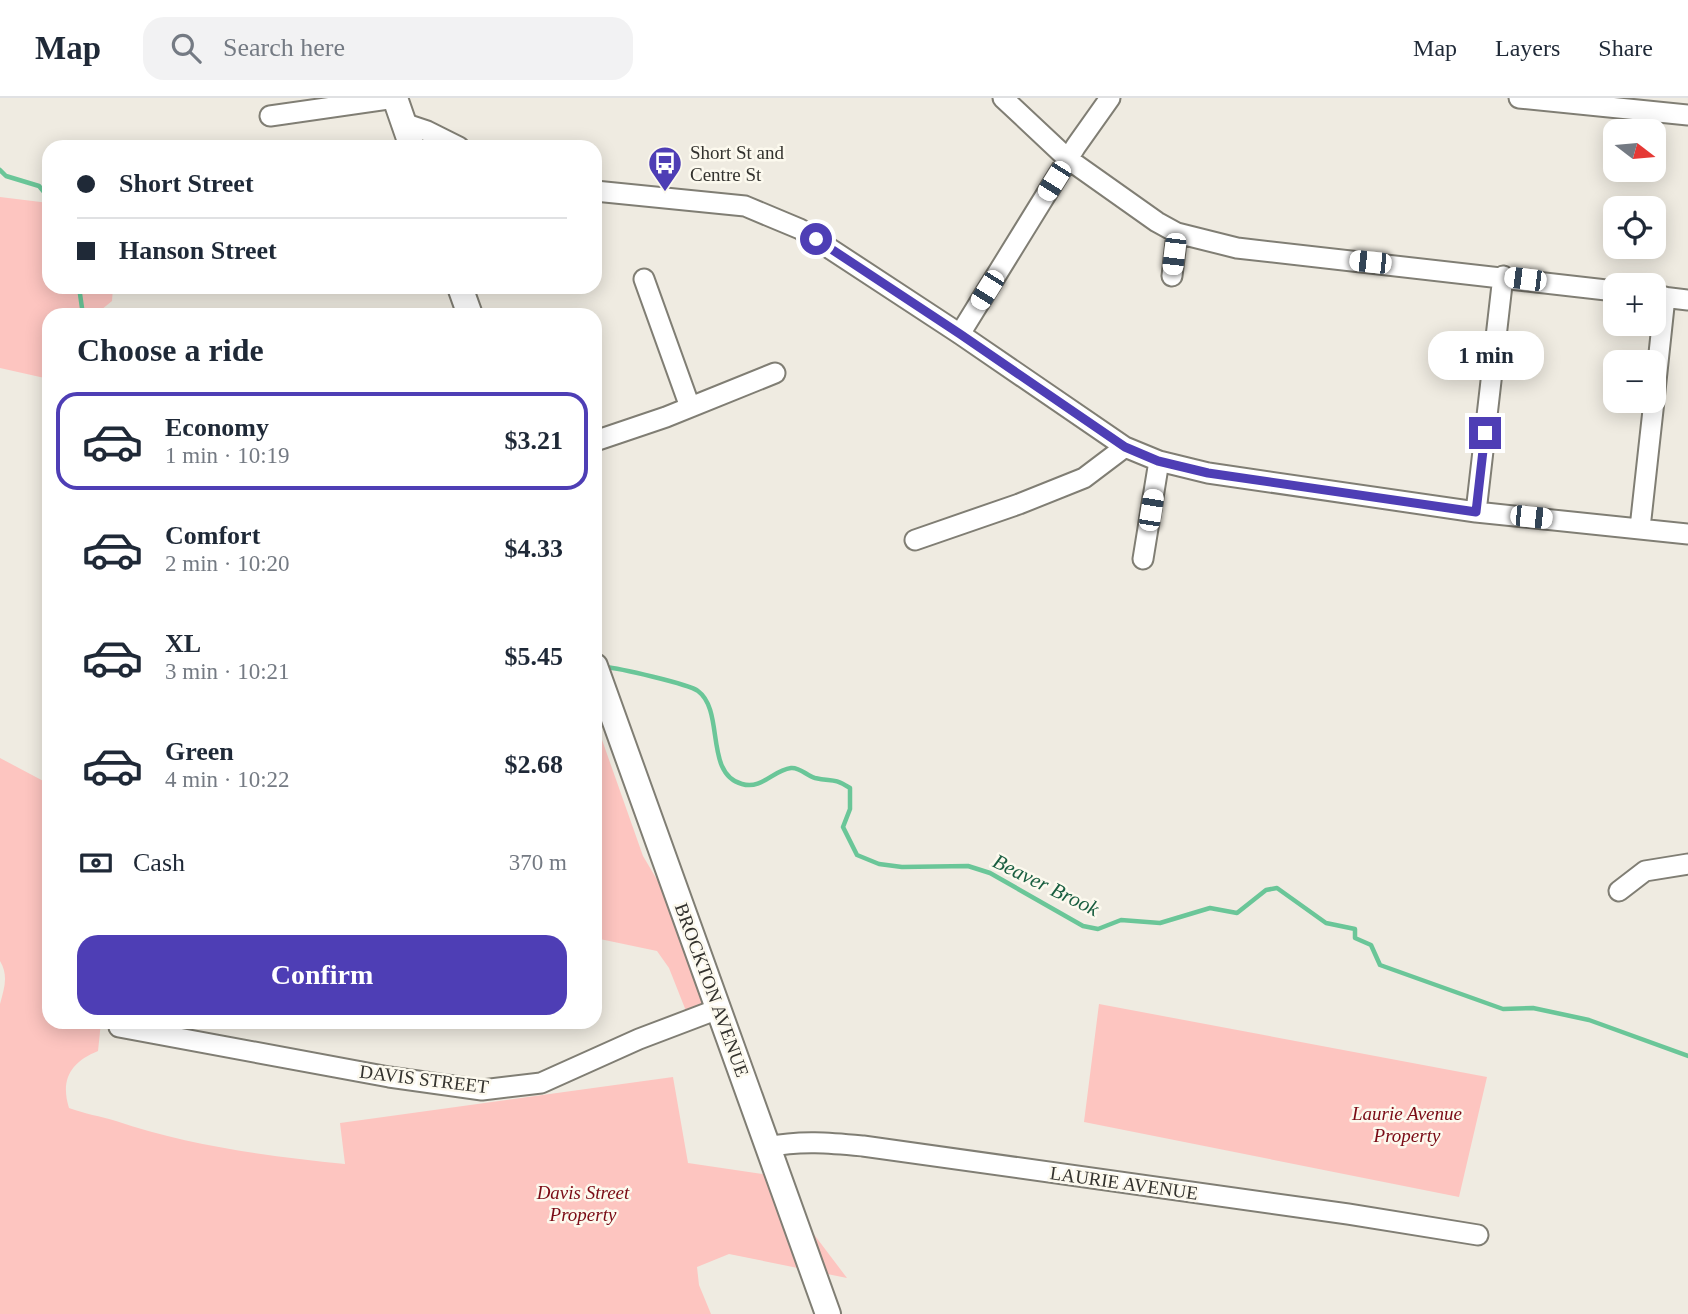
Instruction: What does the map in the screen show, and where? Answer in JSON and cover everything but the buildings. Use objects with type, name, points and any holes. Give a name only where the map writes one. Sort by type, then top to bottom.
[{"type":"main road","points":[[395,98],[409,140]]},
{"type":"main road","name":"BROCKTON AVENUE","points":[[602,685],[828,1314]]},
{"type":"street","points":[[270,116],[395,98]]},
{"type":"street","points":[[1003,98],[1068,159],[1157,222],[1177,233],[1237,248],[1603,289]]},
{"type":"street","points":[[960,334],[1068,159],[1111,98]]},
{"type":"street","points":[[1520,98],[1688,115]]},
{"type":"street","points":[[403,123],[442,140]]},
{"type":"street","points":[[602,192],[745,205],[765,212],[800,229],[1125,447],[1158,461],[1208,473],[1476,512],[1688,534]]},
{"type":"street","points":[[1172,276],[1177,233]]},
{"type":"street","points":[[1476,512],[1503,276]]},
{"type":"street","points":[[644,279],[690,407]]},
{"type":"street","points":[[1666,297],[1688,300]]},
{"type":"street","points":[[602,438],[775,373]]},
{"type":"street","points":[[1640,528],[1653,413]]},
{"type":"street","points":[[915,540],[1084,478],[1125,447]]},
{"type":"street","points":[[1143,559],[1158,461]]},
{"type":"street","points":[[1619,891],[1645,871],[1688,864]]},
{"type":"street","name":"DAVIS STREET","points":[[130,1029],[389,1077],[482,1090],[541,1083],[639,1039],[719,1009]]},
{"type":"street","name":"LAURIE AVENUE","points":[[768,1147],[814,1142],[863,1146],[1478,1236]]},
{"type":"green space","points":[[0,197],[42,202],[42,294],[112,294],[112,301],[104,308],[42,308],[42,377],[0,368]]},
{"type":"green space","points":[[602,740],[643,856],[659,883],[703,1005],[686,1011],[669,968],[657,951],[602,939]]},
{"type":"green space","name":"Davis Street Property","points":[[0,758],[42,780],[42,1029],[100,1029],[98,1051],[81,1060],[67,1080],[69,1108],[200,1143],[345,1164],[340,1123],[673,1077],[688,1163],[769,1175],[847,1278],[729,1254],[697,1267],[699,1285],[711,1314],[0,1314],[0,1004],[5,977],[0,961]]},
{"type":"green space","name":"Laurie Avenue Property","points":[[1099,1004],[1487,1077],[1459,1197],[1084,1122]]},
{"type":"waterway","name":"Beaver Brook","points":[[0,170],[6,176],[39,186],[42,190]]},
{"type":"waterway","name":"Beaver Brook","points":[[80,294],[82,308]]},
{"type":"waterway","name":"Beaver Brook","points":[[605,667],[638,673],[698,691],[706,700],[711,713],[718,755],[723,768],[730,778],[742,784],[756,784],[794,768],[812,777],[836,781],[850,788],[850,809],[843,827],[857,855],[879,864],[902,867],[968,866],[990,873],[1083,926],[1098,929],[1121,920],[1160,923],[1210,908],[1237,913],[1266,890],[1277,888],[1326,923],[1355,929],[1355,938],[1371,945],[1380,965],[1503,1009],[1533,1008],[1589,1020],[1688,1056]]},
{"type":"place","name":"Short St and Centre St","points":[[665,193]]},
{"type":"route","points":[[816,239],[1125,447],[1158,461],[1208,473],[1476,512],[1485,433]]}]
